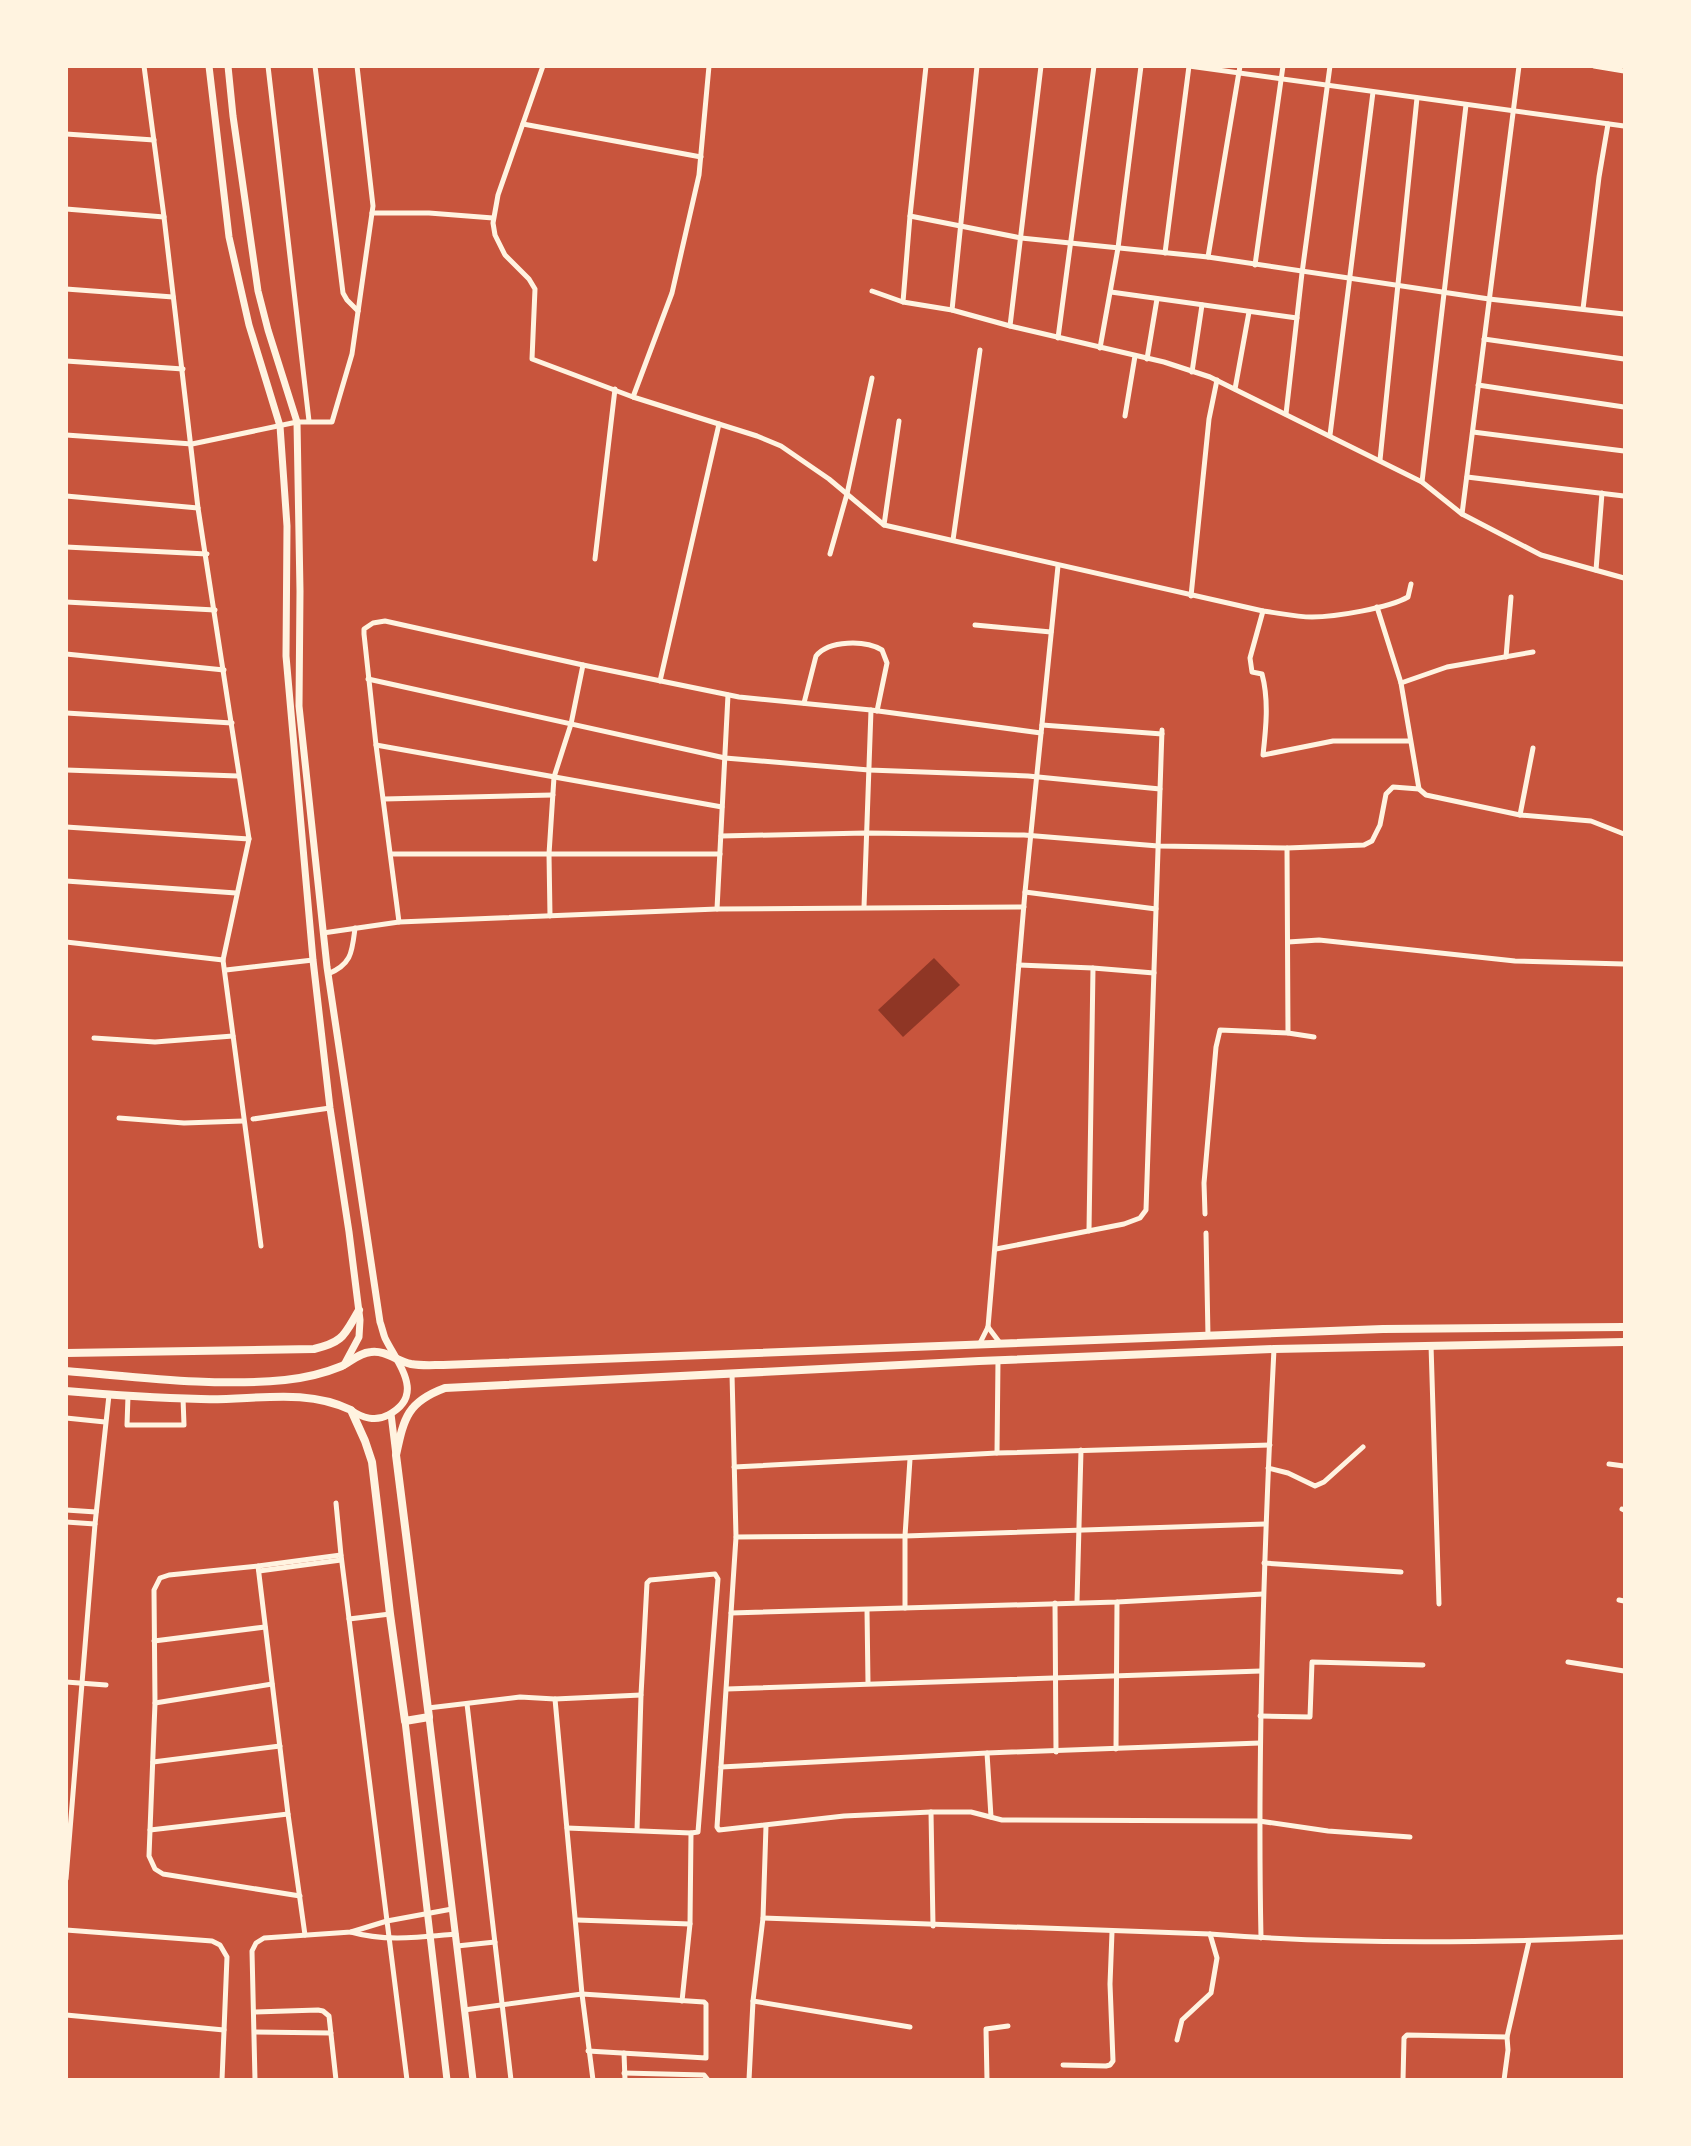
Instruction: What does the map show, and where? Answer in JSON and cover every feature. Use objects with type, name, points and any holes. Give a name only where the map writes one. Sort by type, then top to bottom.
[{"type":"main road","points":[[209,66],[229,237],[249,325],[280,426],[286,526],[286,656],[313,960],[330,1108],[359,1310],[359,1337],[344,1365]]},
{"type":"main road","points":[[66,1391],[183,1398],[301,1397],[329,1400],[358,1415],[374,1419],[391,1414],[402,1403],[407,1390],[406,1376],[380,1322],[334,1019],[299,706],[297,422],[258,291],[228,66]]},
{"type":"main road","points":[[320,1021],[334,1019]]},
{"type":"main road","points":[[66,1353],[314,1349],[333,1344],[344,1335],[359,1310]]},
{"type":"main road","points":[[66,1371],[155,1379],[234,1382],[286,1380],[344,1365],[360,1354],[369,1352],[387,1354],[412,1364],[443,1365],[1383,1329],[1625,1327]]},
{"type":"main road","points":[[1382,1346],[1383,1329]]},
{"type":"main road","points":[[1360,1331],[1360,1347]]},
{"type":"main road","points":[[396,1455],[407,1416],[422,1397],[445,1388],[1274,1349],[1625,1342]]},
{"type":"main road","points":[[351,1410],[372,1462],[447,2080]]},
{"type":"main road","points":[[391,1414],[473,2080]]},
{"type":"main road","points":[[405,1721],[428,1713]]},
{"type":"street","points":[[144,66],[198,508],[249,839],[223,960],[261,1246]]},
{"type":"street","points":[[268,66],[309,421]]},
{"type":"street","points":[[315,66],[343,293],[358,311]]},
{"type":"street","points":[[66,435],[192,444],[297,422],[332,422],[352,354],[373,206],[357,66]]},
{"type":"street","points":[[543,66],[498,195],[493,218],[495,235],[505,255],[529,279],[535,289],[532,359],[633,397],[781,446],[829,479],[884,525],[1191,596],[1263,611],[1312,617],[1398,602],[1408,597],[1411,584]]},
{"type":"street","points":[[633,397],[672,293],[699,175],[709,66]]},
{"type":"street","points":[[903,302],[926,66]]},
{"type":"street","points":[[952,310],[978,66]]},
{"type":"street","points":[[1010,326],[1041,66]]},
{"type":"street","points":[[1058,338],[1094,66]]},
{"type":"street","points":[[1100,348],[1118,248],[1141,66]]},
{"type":"street","points":[[1165,253],[1189,66],[1239,70],[1328,86],[1625,127]]},
{"type":"street","points":[[1255,265],[1283,66]]},
{"type":"street","points":[[1286,414],[1330,66]]},
{"type":"street","points":[[1462,514],[1519,66]]},
{"type":"street","points":[[1594,66],[1625,71]]},
{"type":"street","points":[[1208,257],[1239,70]]},
{"type":"street","points":[[1330,435],[1373,92]]},
{"type":"street","points":[[1380,460],[1417,98]]},
{"type":"street","points":[[1422,482],[1466,105]]},
{"type":"street","points":[[523,124],[701,157]]},
{"type":"street","points":[[1583,309],[1608,124]]},
{"type":"street","points":[[66,134],[154,140]]},
{"type":"street","points":[[66,209],[164,217]]},
{"type":"street","points":[[372,213],[429,213],[493,218]]},
{"type":"street","points":[[910,216],[1021,238],[1208,257],[1489,299],[1625,314]]},
{"type":"street","points":[[66,289],[173,297]]},
{"type":"street","points":[[872,291],[903,302],[952,310],[1147,359],[1217,380],[1422,482],[1462,514],[1541,555],[1625,578]]},
{"type":"street","points":[[1111,292],[1297,318]]},
{"type":"street","points":[[1147,359],[1157,299]]},
{"type":"street","points":[[1192,372],[1202,305]]},
{"type":"street","points":[[1235,389],[1249,312]]},
{"type":"street","points":[[1484,339],[1625,359]]},
{"type":"street","points":[[953,540],[980,350]]},
{"type":"street","points":[[1125,416],[1135,356]]},
{"type":"street","points":[[66,361],[183,369]]},
{"type":"street","points":[[830,554],[847,495],[872,378]]},
{"type":"street","points":[[1191,596],[1209,419],[1217,380]]},
{"type":"street","points":[[1478,385],[1625,407]]},
{"type":"street","points":[[595,559],[615,390]]},
{"type":"street","points":[[884,525],[899,421]]},
{"type":"street","points":[[660,681],[719,424]]},
{"type":"street","points":[[1473,432],[1625,451]]},
{"type":"street","points":[[1466,477],[1625,496]]},
{"type":"street","points":[[1596,570],[1602,493]]},
{"type":"street","points":[[66,496],[198,508]]},
{"type":"street","points":[[66,547],[207,554]]},
{"type":"street","points":[[979,1343],[988,1327],[1030,835],[1058,566]]},
{"type":"street","points":[[1506,657],[1511,597]]},
{"type":"street","points":[[66,603],[215,610]]},
{"type":"street","points":[[1377,607],[1401,683],[1419,789]]},
{"type":"street","points":[[1263,611],[1250,658],[1252,673],[1262,674],[1265,684],[1267,727],[1264,755],[1333,741],[1410,741]]},
{"type":"street","points":[[399,922],[364,634],[364,629],[373,622],[385,621],[728,695],[874,710],[1041,733]]},
{"type":"street","points":[[975,625],[1051,632]]},
{"type":"street","points":[[804,704],[816,656],[821,650],[831,645],[875,646],[882,650],[887,663],[874,710],[863,907]]},
{"type":"street","points":[[1401,683],[1447,667],[1533,652]]},
{"type":"street","points":[[66,654],[224,670]]},
{"type":"street","points":[[550,916],[549,854],[554,777],[570,724],[583,665]]},
{"type":"street","points":[[368,679],[725,758],[869,770],[1036,777],[1160,789]]},
{"type":"street","points":[[717,909],[728,695]]},
{"type":"street","points":[[66,713],[232,723]]},
{"type":"street","points":[[996,1248],[1124,1224],[1140,1217],[1146,1210],[1162,732],[1042,725]]},
{"type":"street","points":[[376,746],[722,807]]},
{"type":"street","points":[[1520,815],[1533,748]]},
{"type":"street","points":[[66,769],[238,776]]},
{"type":"street","points":[[721,836],[1030,835],[1158,846],[1287,848],[1364,845],[1372,841],[1376,833],[1386,794],[1393,787],[1419,789],[1426,794],[1520,815],[1591,821],[1625,834]]},
{"type":"street","points":[[384,799],[553,795]]},
{"type":"street","points":[[66,827],[249,839]]},
{"type":"street","points":[[1287,848],[1288,1033]]},
{"type":"street","points":[[391,854],[720,854]]},
{"type":"street","points":[[66,881],[236,893]]},
{"type":"street","points":[[1025,892],[1156,909]]},
{"type":"street","points":[[323,933],[399,922],[717,909],[1024,907]]},
{"type":"street","points":[[328,974],[340,969],[348,961],[355,928]]},
{"type":"street","points":[[1288,942],[1319,940],[1515,961],[1625,964]]},
{"type":"street","points":[[66,942],[223,960]]},
{"type":"street","points":[[226,970],[313,960]]},
{"type":"street","points":[[1019,965],[1154,973]]},
{"type":"street","points":[[1089,1231],[1093,968]]},
{"type":"street","points":[[1205,1214],[1204,1183],[1216,1046],[1220,1030],[1314,1037]]},
{"type":"street","points":[[94,1038],[155,1042],[233,1036]]},
{"type":"street","points":[[253,1119],[330,1108]]},
{"type":"street","points":[[119,1118],[184,1123],[243,1121]]},
{"type":"street","points":[[1206,1233],[1208,1336]]},
{"type":"street","points":[[988,1327],[1000,1343]]},
{"type":"street","points":[[1431,1345],[1439,1604]]},
{"type":"street","points":[[1261,1938],[1260,1716],[1265,1524],[1274,1349]]},
{"type":"street","points":[[997,1453],[998,1360]]},
{"type":"street","points":[[732,1374],[736,1537],[717,1827],[719,1830],[844,1816],[971,1812],[1002,1821],[1259,1821],[1328,1831],[1410,1838]]},
{"type":"street","points":[[66,1879],[96,1512],[109,1395]]},
{"type":"street","points":[[128,1396],[127,1425],[184,1424],[183,1398]]},
{"type":"street","points":[[66,1418],[106,1422]]},
{"type":"street","points":[[734,1467],[997,1453],[1269,1445]]},
{"type":"street","points":[[1268,1468],[1288,1473],[1315,1486],[1324,1482],[1363,1447]]},
{"type":"street","points":[[1077,1602],[1081,1450]]},
{"type":"street","points":[[905,1608],[905,1536],[910,1459]]},
{"type":"street","points":[[1609,1464],[1625,1466]]},
{"type":"street","points":[[336,1503],[407,2080]]},
{"type":"street","points":[[66,1510],[96,1512]]},
{"type":"street","points":[[66,1522],[95,1524]]},
{"type":"street","points":[[736,1537],[905,1536],[1265,1524]]},
{"type":"street","points":[[300,1896],[163,1874],[155,1869],[149,1856],[155,1703],[154,1590],[160,1578],[169,1575],[259,1569],[341,1558]]},
{"type":"street","points":[[1264,1563],[1401,1572]]},
{"type":"street","points":[[259,1569],[305,1935]]},
{"type":"street","points":[[567,1828],[637,1831],[691,1833],[698,1832],[718,1579],[715,1574],[650,1580],[647,1583],[637,1831]]},
{"type":"street","points":[[731,1613],[1117,1602],[1263,1594]]},
{"type":"street","points":[[1116,1749],[1117,1602]]},
{"type":"street","points":[[1055,1603],[1056,1752]]},
{"type":"street","points":[[867,1610],[868,1683]]},
{"type":"street","points":[[349,1619],[390,1614]]},
{"type":"street","points":[[154,1641],[265,1627]]},
{"type":"street","points":[[1260,1716],[1310,1717],[1312,1662],[1423,1665]]},
{"type":"street","points":[[1568,1662],[1625,1671]]},
{"type":"street","points":[[727,1689],[1261,1671]]},
{"type":"street","points":[[66,1682],[106,1685]]},
{"type":"street","points":[[155,1703],[272,1684]]},
{"type":"street","points":[[428,1713],[467,1704],[520,1697],[555,1699],[641,1695]]},
{"type":"street","points":[[555,1699],[582,1994],[593,2080]]},
{"type":"street","points":[[467,1704],[511,2080]]},
{"type":"street","points":[[721,1767],[986,1753],[1260,1743]]},
{"type":"street","points":[[153,1762],[280,1746]]},
{"type":"street","points":[[986,1753],[991,1817]]},
{"type":"street","points":[[932,1812],[933,1926]]},
{"type":"street","points":[[150,1830],[288,1814]]},
{"type":"street","points":[[749,2080],[753,2001],[763,1919],[766,1826]]},
{"type":"street","points":[[682,2001],[690,1924],[691,1833]]},
{"type":"street","points":[[255,2080],[252,1951],[256,1942],[264,1938],[351,1932],[387,1921],[453,1909]]},
{"type":"street","points":[[763,1919],[1261,1938],[1529,1941],[1625,1937]]},
{"type":"street","points":[[577,1920],[690,1924]]},
{"type":"street","points":[[66,1930],[212,1941],[220,1945],[227,1957],[222,2080]]},
{"type":"street","points":[[351,1932],[389,1939],[456,1934]]},
{"type":"street","points":[[1063,2065],[1106,2066],[1113,2061],[1110,1984],[1112,1932]]},
{"type":"street","points":[[1177,2040],[1182,2020],[1211,1993],[1217,1958],[1210,1934]]},
{"type":"street","points":[[1504,2080],[1507,2037],[1529,1941]]},
{"type":"street","points":[[457,1946],[495,1942]]},
{"type":"street","points":[[464,2010],[582,1994],[706,2004],[706,2058],[588,2051]]},
{"type":"street","points":[[753,2001],[910,2027]]},
{"type":"street","points":[[254,2012],[324,2011],[329,2016],[336,2080]]},
{"type":"street","points":[[66,2015],[224,2030]]},
{"type":"street","points":[[987,2080],[986,2029],[1008,2026]]},
{"type":"street","points":[[255,2032],[331,2033]]},
{"type":"street","points":[[1403,2080],[1404,2038],[1410,2034],[1507,2037]]},
{"type":"street","points":[[624,2053],[624,2076],[705,2075],[708,2080]]},
{"type":"shaded area","points":[[934,958],[960,985],[903,1037],[878,1010]]}]
